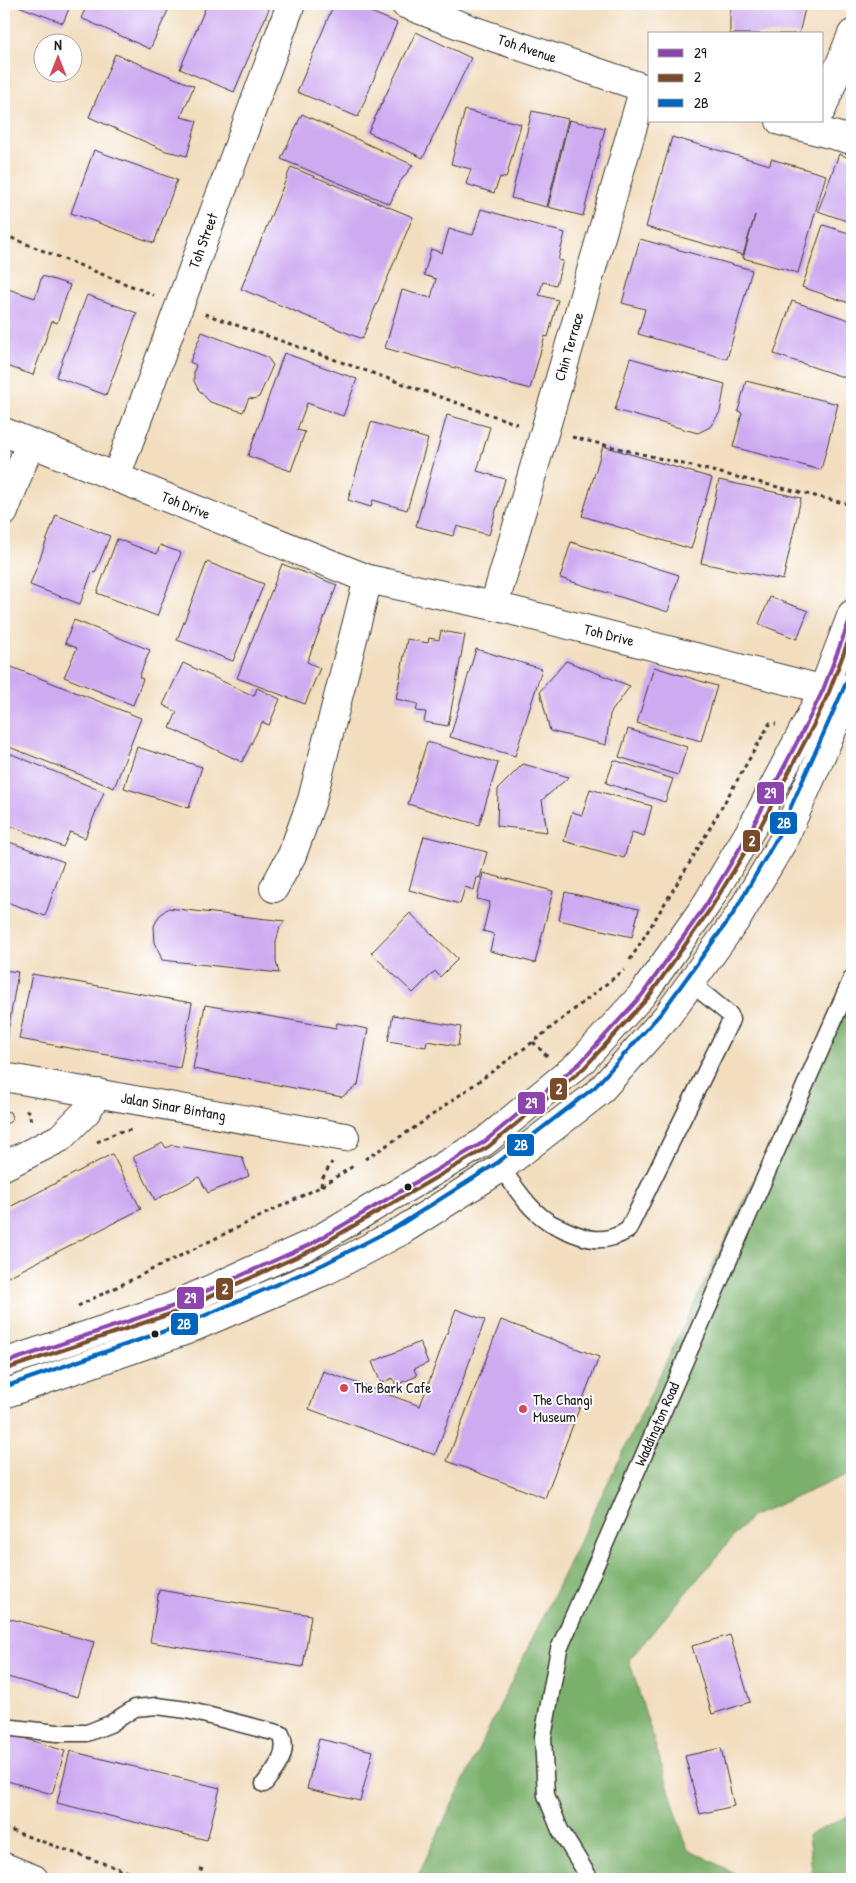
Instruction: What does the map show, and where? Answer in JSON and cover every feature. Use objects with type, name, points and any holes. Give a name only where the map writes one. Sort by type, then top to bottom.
[{"type":"street","name":"Toh Street","points":[[116,477],[292,4]]},
{"type":"street","name":"Toh Avenue","points":[[405,4],[475,31],[647,89]]},
{"type":"street","points":[[824,105],[852,34]]},
{"type":"street","name":"Chin Terrace","points":[[494,606],[647,89]]},
{"type":"street","points":[[821,122],[852,140]]},
{"type":"street","name":"Toh Drive","points":[[4,432],[368,579],[494,606],[841,691]]},
{"type":"street","points":[[4,512],[30,443]]},
{"type":"street","points":[[274,888],[292,855],[312,800],[368,579]]},
{"type":"street","points":[[4,1394],[188,1330],[311,1277],[401,1230],[501,1168],[599,1092],[667,1016],[738,917],[783,841],[841,691],[852,614]]},
{"type":"street","points":[[4,1363],[172,1307],[310,1244],[484,1142],[580,1063],[642,995],[706,905],[753,826],[841,691]]},
{"type":"street","name":"Jalan Sinar Bintang","points":[[4,1076],[345,1137]]},
{"type":"street","points":[[4,1166],[60,1138],[86,1112],[98,1093]]},
{"type":"street","points":[[4,1867],[34,1879]]},
{"type":"lane","name":"Waddington Road","points":[[590,1879],[560,1830],[546,1795],[543,1736],[559,1649],[852,978]]},
{"type":"lane","points":[[501,1168],[526,1201],[546,1221],[581,1238],[598,1240],[616,1237],[628,1230],[730,1020],[730,1015],[691,983]]},
{"type":"lane","points":[[4,1726],[57,1733],[87,1733],[110,1724],[135,1708],[157,1706],[188,1710],[281,1734],[284,1746],[280,1763],[264,1784]]},
{"type":"path","points":[[4,236],[155,295]]},
{"type":"path","points":[[76,1308],[320,1187],[417,1126],[533,1042],[623,970],[692,860],[770,723],[784,725]]},
{"type":"path","points":[[92,1145],[118,1132],[135,1129]]},
{"type":"path","points":[[320,1187],[322,1179],[332,1162],[323,1160]]},
{"type":"path","points":[[4,1828],[148,1879]]},
{"type":"path","points":[[198,1879],[202,1868]]},
{"type":"green space","points":[[852,978],[852,1473],[750,1517],[629,1660],[687,1848],[745,1879],[416,1879]]},
{"type":"green space","points":[[852,1815],[852,1879],[813,1879],[808,1835]]},
{"type":"building","points":[[13,4],[71,4],[63,23]]},
{"type":"building","points":[[88,4],[171,4],[150,49],[81,18]]},
{"type":"building","points":[[207,4],[256,4],[269,9],[234,92],[180,69]]},
{"type":"building","points":[[334,4],[352,4],[397,23],[358,117],[297,92]]},
{"type":"building","points":[[732,4],[806,4],[799,32],[730,32]]},
{"type":"building","points":[[416,32],[471,58],[423,158],[368,132]]},
{"type":"building","points":[[115,54],[194,86],[181,117],[197,121],[187,156],[166,151],[89,117]]},
{"type":"building","points":[[465,110],[521,124],[506,178],[500,177],[494,193],[466,184],[471,169],[451,164]]},
{"type":"building","points":[[532,111],[568,119],[547,207],[511,198]]},
{"type":"building","points":[[302,114],[413,165],[399,183],[390,204],[281,159]]},
{"type":"building","points":[[569,120],[605,128],[583,216],[548,207]]},
{"type":"building","points":[[672,137],[770,165],[771,159],[826,175],[798,273],[743,258],[755,215],[743,255],[646,227]]},
{"type":"building","points":[[94,150],[177,180],[154,243],[71,213]]},
{"type":"building","points":[[839,154],[852,159],[852,223],[818,211]]},
{"type":"building","points":[[291,167],[413,217],[362,339],[241,289]]},
{"type":"building","points":[[481,209],[565,233],[558,260],[563,261],[556,285],[543,282],[539,295],[558,300],[548,337],[545,336],[530,389],[385,348],[402,290],[431,298],[436,279],[424,275],[431,249],[442,253],[449,229],[473,235]]},
{"type":"building","points":[[823,225],[852,234],[852,304],[802,287]]},
{"type":"building","points":[[640,239],[752,270],[727,359],[638,334],[645,309],[622,303]]},
{"type":"building","points":[[42,276],[70,285],[57,323],[52,321],[33,375],[4,365],[4,302],[8,289],[35,298]]},
{"type":"building","points":[[87,295],[137,313],[106,395],[56,377]]},
{"type":"building","points":[[792,301],[852,321],[852,380],[774,354]]},
{"type":"building","points":[[202,332],[267,357],[273,365],[259,397],[249,398],[243,412],[210,402],[198,389],[194,381],[196,365],[190,362]]},
{"type":"building","points":[[284,353],[357,379],[343,416],[307,403],[297,430],[305,432],[291,471],[248,456]]},
{"type":"building","points":[[630,358],[725,384],[720,412],[710,427],[698,433],[615,410]]},
{"type":"building","points":[[746,381],[838,404],[821,470],[733,447],[742,413],[738,411]]},
{"type":"building","points":[[447,415],[490,427],[477,471],[505,479],[489,535],[457,526],[453,536],[416,526]]},
{"type":"building","points":[[371,422],[428,439],[407,510],[373,500],[371,507],[348,500]]},
{"type":"building","points":[[603,446],[712,478],[691,549],[582,516]]},
{"type":"building","points":[[719,480],[801,498],[783,580],[701,563]]},
{"type":"building","points":[[56,515],[110,536],[95,573],[92,572],[80,604],[30,585]]},
{"type":"building","points":[[117,539],[157,554],[160,545],[181,553],[157,616],[97,593]]},
{"type":"building","points":[[571,542],[679,575],[668,612],[560,578]]},
{"type":"building","points":[[207,562],[264,584],[233,661],[177,640]]},
{"type":"building","points":[[282,564],[337,585],[307,662],[320,668],[305,704],[237,678]]},
{"type":"building","points":[[770,597],[808,611],[797,639],[759,624]]},
{"type":"building","points":[[74,620],[150,650],[139,677],[143,679],[133,705],[64,677],[77,648],[65,643]]},
{"type":"building","points":[[441,631],[465,635],[448,726],[424,722],[426,712],[416,711],[418,704],[396,699],[407,639],[428,643],[429,638],[439,640]]},
{"type":"building","points":[[476,649],[542,669],[515,756],[450,737]]},
{"type":"building","points":[[566,661],[630,686],[610,714],[606,745],[550,731],[540,691]]},
{"type":"building","points":[[183,663],[254,696],[257,688],[280,699],[269,725],[262,722],[242,762],[170,728],[177,712],[163,705]]},
{"type":"building","points":[[4,664],[141,718],[114,788],[4,745]]},
{"type":"building","points":[[654,667],[717,686],[701,741],[637,723]]},
{"type":"building","points":[[628,729],[687,747],[678,775],[619,757]]},
{"type":"building","points":[[427,742],[498,763],[479,825],[408,804]]},
{"type":"building","points":[[137,747],[202,767],[189,808],[124,788]]},
{"type":"building","points":[[4,751],[104,792],[85,838],[70,832],[63,847],[4,823]]},
{"type":"building","points":[[614,760],[673,779],[665,802],[606,783]]},
{"type":"building","points":[[523,764],[569,777],[542,800],[547,832],[497,826],[498,789]]},
{"type":"building","points":[[590,789],[652,806],[644,836],[632,832],[624,858],[564,841],[572,812],[582,815]]},
{"type":"building","points":[[424,836],[487,852],[480,878],[477,877],[474,890],[465,887],[460,904],[409,890]]},
{"type":"building","points":[[4,840],[64,862],[45,916],[4,901]]},
{"type":"building","points":[[483,873],[553,891],[535,963],[490,951],[494,934],[483,931],[490,902],[477,899]]},
{"type":"building","points":[[565,892],[639,909],[632,937],[559,920]]},
{"type":"building","points":[[168,908],[285,921],[280,927],[276,942],[276,962],[279,973],[162,960],[155,942],[154,926],[159,916]]},
{"type":"building","points":[[410,913],[458,959],[440,977],[435,971],[413,993],[371,953]]},
{"type":"building","points":[[4,970],[18,972],[7,1037],[4,1037]]},
{"type":"building","points":[[32,974],[192,1003],[180,1068],[19,1039]]},
{"type":"building","points":[[205,1005],[336,1028],[337,1023],[368,1029],[358,1085],[342,1097],[193,1069]]},
{"type":"building","points":[[393,1015],[461,1027],[458,1046],[427,1041],[426,1047],[388,1041]]},
{"type":"building","points":[[4,1111],[10,1112],[13,1120],[4,1125]]},
{"type":"building","points":[[163,1143],[166,1148],[172,1145],[242,1157],[249,1176],[208,1193],[199,1177],[155,1200],[133,1157]]},
{"type":"building","points":[[112,1154],[141,1209],[4,1279],[4,1210]]},
{"type":"building","name":"The Bark Cafe","points":[[456,1309],[485,1320],[435,1455],[309,1409],[323,1371],[420,1406]]},
{"type":"building","name":"The Changi Museum","points":[[501,1320],[599,1357],[545,1498],[447,1461]]},
{"type":"building","points":[[420,1342],[428,1363],[414,1369],[417,1376],[396,1385],[393,1378],[381,1383],[372,1362]]},
{"type":"building","points":[[159,1590],[311,1615],[303,1667],[150,1642]]},
{"type":"building","points":[[4,1617],[94,1642],[78,1697],[4,1676]]},
{"type":"building","points":[[730,1635],[750,1702],[712,1714],[692,1646]]},
{"type":"building","points":[[4,1732],[65,1751],[52,1794],[4,1780]]},
{"type":"building","points":[[319,1739],[373,1751],[360,1801],[307,1789]]},
{"type":"building","points":[[721,1748],[734,1806],[700,1814],[685,1756]]},
{"type":"building","points":[[70,1751],[220,1788],[207,1840],[57,1803]]},
{"type":"transit line","name":"29","points":[[4,1363],[171,1307],[311,1244],[484,1142],[580,1063],[642,995],[706,905],[753,826],[806,725],[823,690],[852,614]]},
{"type":"transit line","name":"2","points":[[6,1369],[173,1313],[314,1249],[488,1147],[584,1068],[647,999],[711,908],[759,829],[812,728],[829,692],[852,631]]},
{"type":"transit line","name":"2B","points":[[4,1387],[185,1324],[324,1264],[398,1226],[497,1163],[595,1087],[662,1012],[733,914],[777,838],[846,683]]},
{"type":"place","name":"The Bark Cafe","points":[[344,1388]]},
{"type":"place","name":"The Changi Museum","points":[[523,1409]]}]
